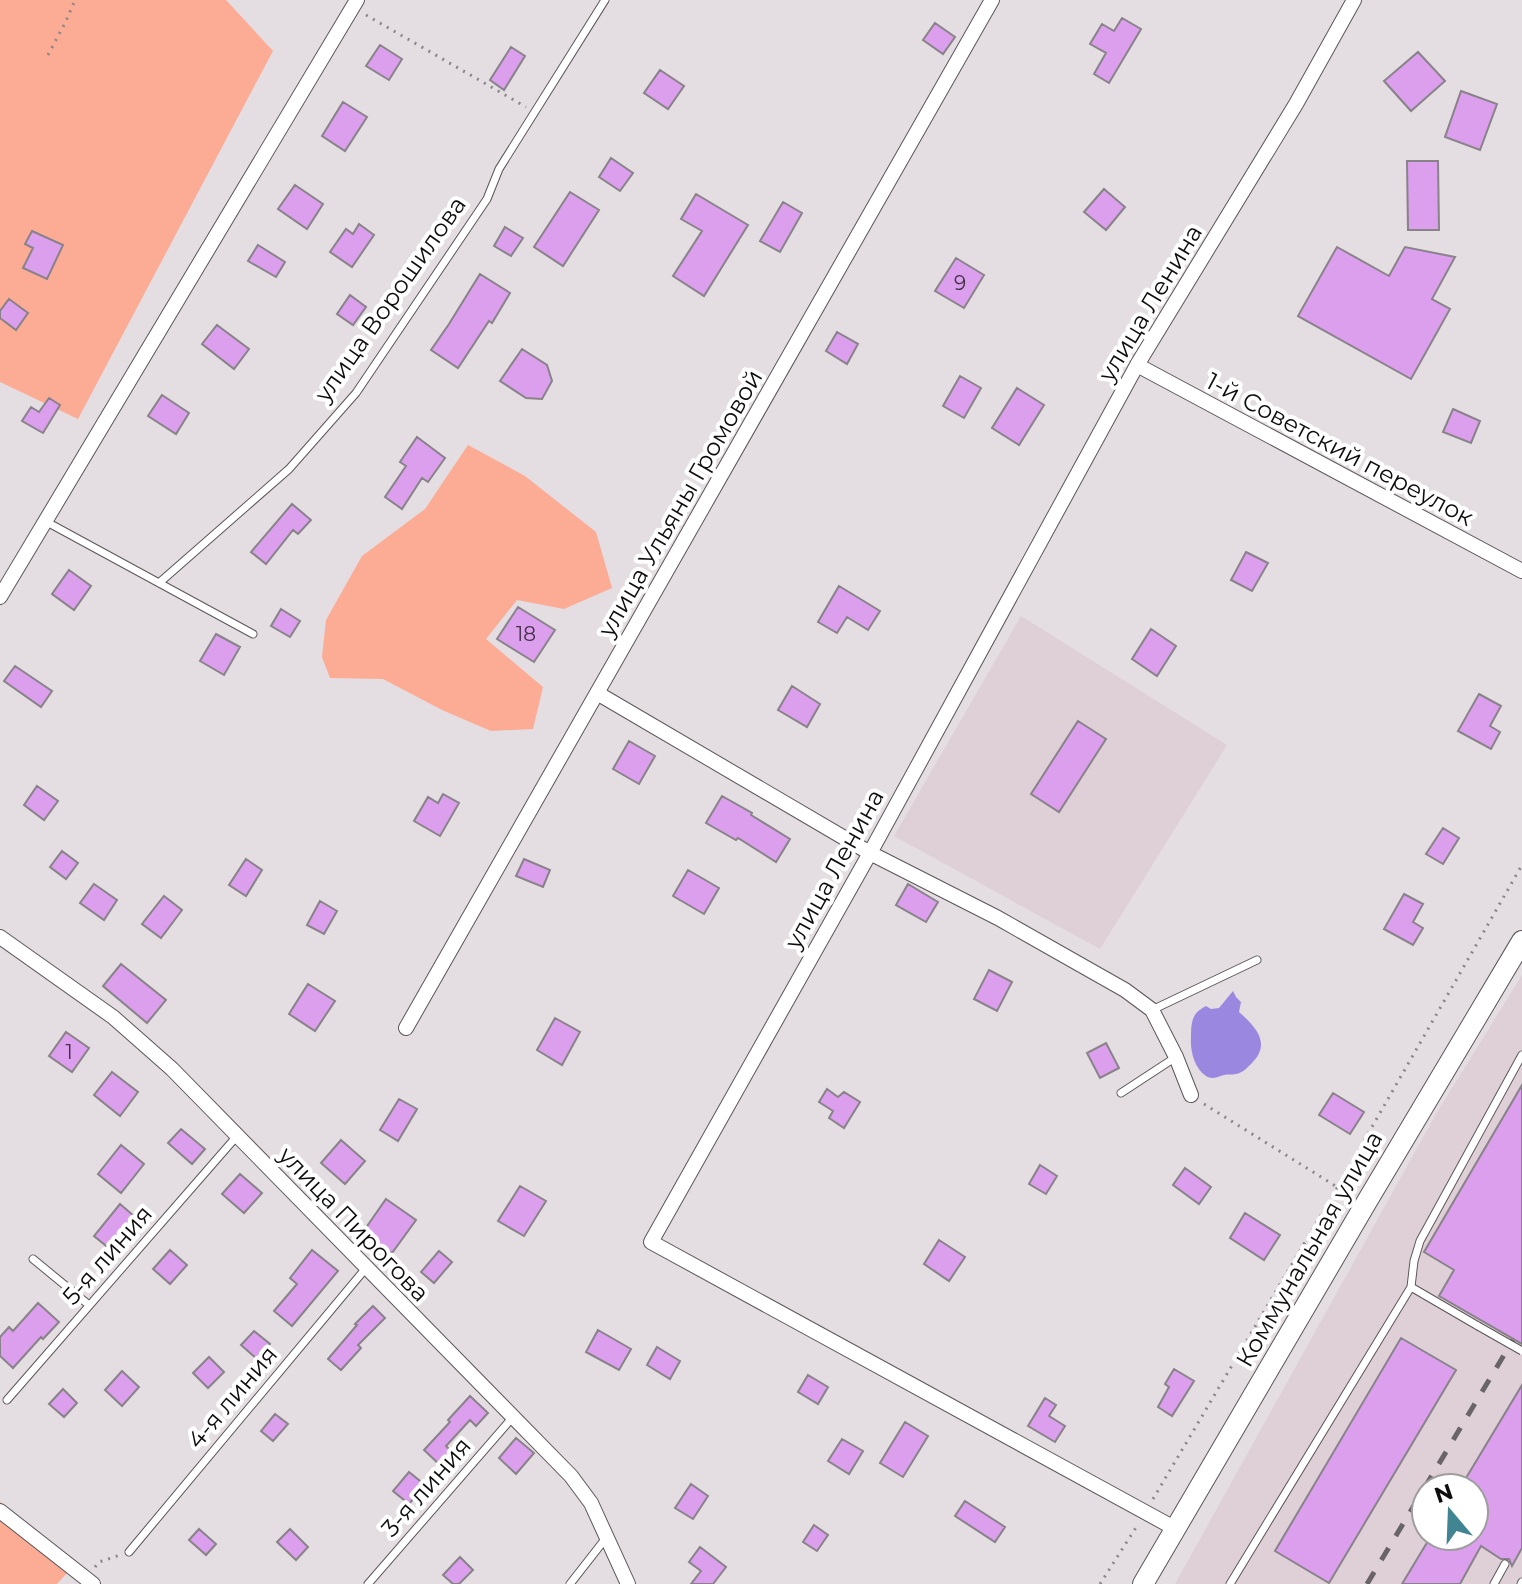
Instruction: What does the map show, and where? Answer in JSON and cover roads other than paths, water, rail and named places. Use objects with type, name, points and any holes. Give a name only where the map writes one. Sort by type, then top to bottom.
[{"type":"street","name":"улица Ульяны Громовой","points":[[406,1028],[992,0]]},
{"type":"street","name":"улица Ленина","points":[[1176,1529],[651,1242],[870,853],[1137,365],[1296,104],[1354,0]]},
{"type":"street","points":[[0,597],[355,4]]},
{"type":"street","name":"1-й Советский переулок","points":[[1137,365],[1522,571]]},
{"type":"street","points":[[597,693],[870,853],[998,918],[1125,990],[1152,1010],[1191,1095]]},
{"type":"street","name":"улица Пирогова","points":[[0,937],[113,1017],[172,1069],[571,1476],[591,1503],[628,1584]]},
{"type":"street","name":"Коммунальная улица","points":[[1143,1584],[1522,941]]},
{"type":"street","points":[[0,1511],[89,1581]]},
{"type":"lane","name":"улица Ворошилова","points":[[159,583],[289,469],[356,393],[487,199],[499,169],[605,0]]},
{"type":"lane","points":[[45,521],[253,634]]},
{"type":"lane","points":[[1152,1010],[1257,960]]},
{"type":"lane","points":[[1230,1584],[1411,1287],[1420,1241],[1522,1055]]},
{"type":"lane","points":[[1121,1093],[1176,1057]]},
{"type":"lane","name":"5-я линия","points":[[7,1400],[237,1136]]},
{"type":"lane","points":[[33,1259],[89,1305]]},
{"type":"lane","name":"4-я линия","points":[[129,1552],[366,1268]]},
{"type":"lane","points":[[1411,1287],[1522,1351]]},
{"type":"lane","name":"3-я линия","points":[[368,1584],[513,1417]]},
{"type":"lane","points":[[570,1584],[607,1537]]},
{"type":"lane","points":[[1494,1584],[1505,1564]]},
{"type":"railway","points":[[1367,1584],[1513,1340]]}]
